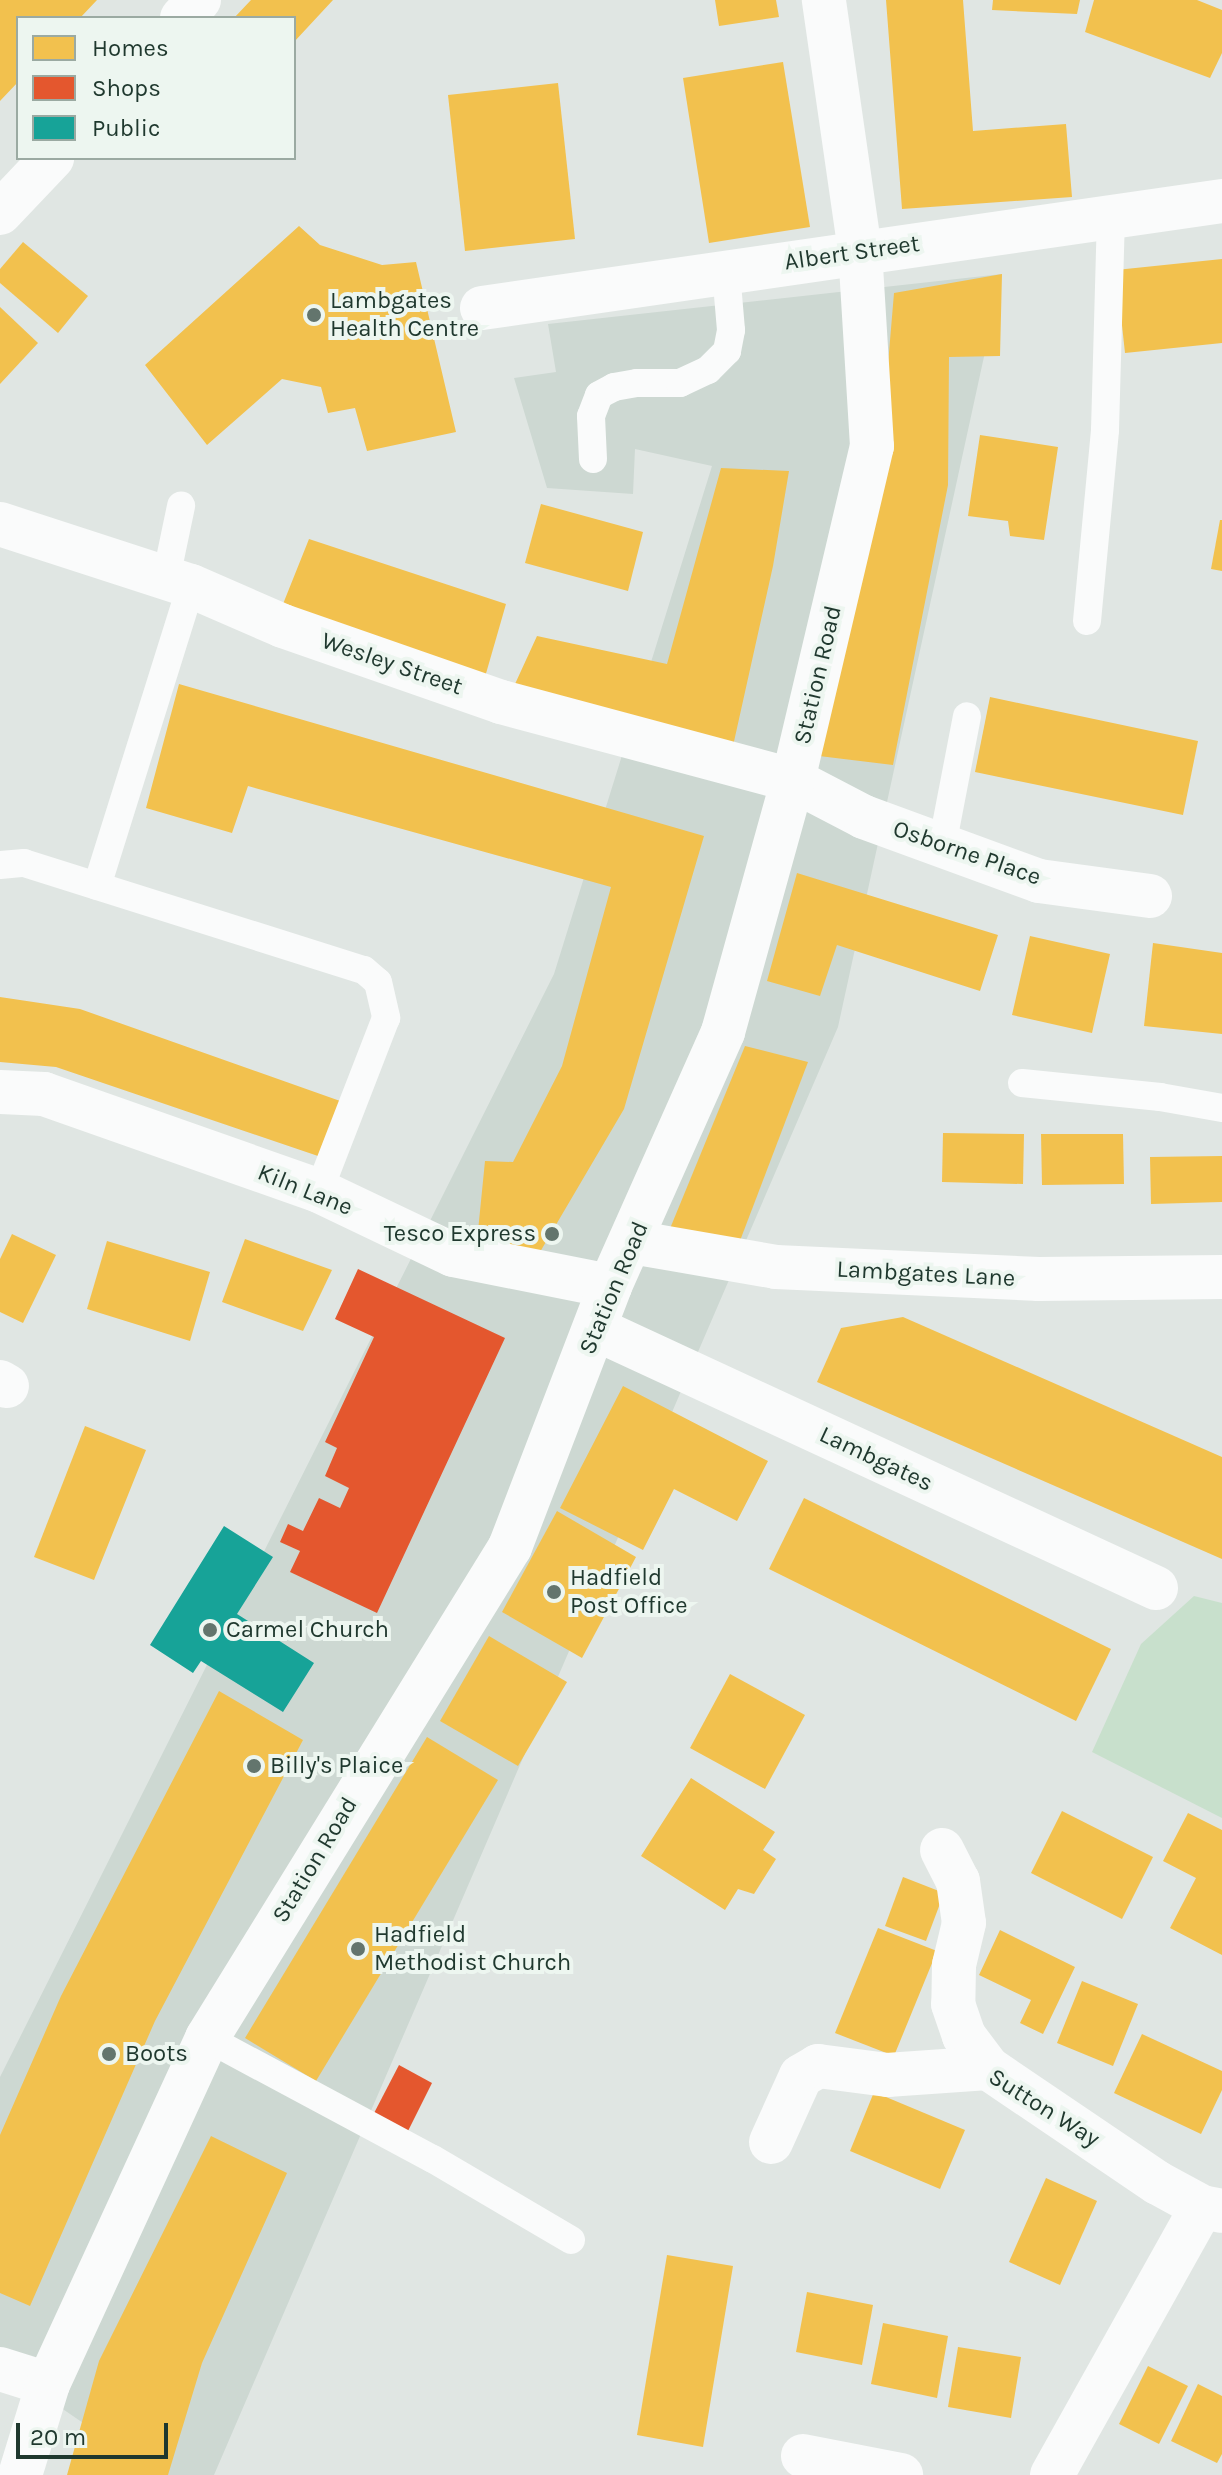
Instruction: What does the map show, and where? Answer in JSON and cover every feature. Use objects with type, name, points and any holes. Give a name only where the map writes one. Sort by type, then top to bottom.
[{"type":"street","points":[[184,16],[199,0]]},
{"type":"street","name":"Station Road","points":[[20,2475],[48,2384],[207,2038],[510,1547],[610,1286],[723,1032],[793,780],[872,446],[860,251],[824,0]]},
{"type":"street","points":[[0,213],[50,160]]},
{"type":"street","name":"Albert Street","points":[[482,308],[1222,201]]},
{"type":"street","name":"Wesley Street","points":[[0,524],[178,582],[283,626],[501,702],[793,780]]},
{"type":"street","name":"Osborne Place","points":[[793,780],[864,817],[1039,881],[1150,896]]},
{"type":"street","name":"Kiln Lane","points":[[0,1092],[44,1094],[319,1191],[453,1255],[610,1286]]},
{"type":"street","name":"Lambgates Lane","points":[[632,1242],[776,1267],[1039,1279],[1222,1277]]},
{"type":"street","name":"Lambgates","points":[[596,1329],[1156,1588]]},
{"type":"street","points":[[942,1850],[958,1881],[964,1923],[954,1965],[953,2004],[964,2036],[988,2068]]},
{"type":"street","name":"Sutton Way","points":[[771,2142],[801,2076],[818,2066],[887,2075],[988,2068],[1158,2183],[1212,2209],[1052,2475]]},
{"type":"street","points":[[0,2369],[48,2384]]},
{"type":"street","points":[[803,2456],[901,2475]]},
{"type":"lane","points":[[1087,621],[1105,430],[1111,218]]},
{"type":"lane","points":[[593,459],[591,416],[599,395],[614,387],[637,383],[680,383],[708,370],[727,351],[731,330],[726,272]]},
{"type":"lane","points":[[97,886],[178,582],[181,506]]},
{"type":"lane","points":[[942,846],[967,716]]},
{"type":"lane","points":[[0,865],[24,863],[364,970],[378,982],[386,1018],[319,1191]]},
{"type":"lane","points":[[1022,1083],[1160,1097],[1222,1108]]},
{"type":"lane","points":[[207,2038],[433,2159],[571,2240]]},
{"type":"shaded area","points":[[1002,274],[838,1027],[214,2475],[159,2475],[0,2366],[0,2077],[554,974],[712,466],[635,449],[633,494],[547,488],[514,378],[556,372],[548,324]]},
{"type":"green space","points":[[1194,1596],[1222,1603],[1222,1818],[1092,1752],[1141,1644]]},
{"type":"building: Homes","points":[[0,0],[97,0],[82,16],[16,16],[16,84],[0,101]]},
{"type":"building: Homes","points":[[251,0],[333,0],[296,40],[296,16],[236,16]]},
{"type":"building: Homes","points":[[715,0],[776,0],[779,17],[719,26]]},
{"type":"building: Homes","points":[[886,0],[963,0],[973,131],[1066,124],[1072,197],[902,209]]},
{"type":"building: Homes","points":[[993,0],[1080,0],[1077,14],[992,10]]},
{"type":"building: Homes","points":[[1094,0],[1197,0],[1222,10],[1222,53],[1210,78],[1085,32]]},
{"type":"building: Homes","points":[[783,62],[810,227],[709,243],[683,78]]},
{"type":"building: Homes","points":[[558,83],[575,239],[465,251],[448,95]]},
{"type":"building: Homes","name":"Lambgates Health Centre","points":[[299,226],[320,245],[382,265],[416,262],[456,432],[367,451],[355,408],[328,413],[321,387],[282,379],[207,445],[145,365]]},
{"type":"building: Homes","points":[[23,242],[88,296],[58,333],[0,283],[0,269]]},
{"type":"building: Homes","points":[[1222,259],[1222,343],[1125,353],[1116,270]]},
{"type":"building: Homes","points":[[1002,274],[1000,356],[949,357],[948,485],[893,765],[819,756],[878,483],[894,293]]},
{"type":"building: Homes","points":[[0,307],[38,343],[0,384]]},
{"type":"building: Homes","points":[[980,435],[1058,447],[1044,540],[1010,536],[1008,521],[968,516]]},
{"type":"building: Homes","points":[[721,468],[789,471],[773,566],[733,746],[515,684],[537,636],[667,664]]},
{"type":"building: Homes","points":[[541,504],[643,532],[628,591],[525,563]]},
{"type":"building: Homes","points":[[1222,520],[1222,571],[1211,569]]},
{"type":"building: Homes","points":[[309,539],[506,604],[485,677],[283,604]]},
{"type":"building: Homes","points":[[179,684],[704,836],[624,1109],[540,1252],[477,1241],[485,1161],[513,1162],[562,1066],[611,887],[248,786],[232,833],[146,808]]},
{"type":"building: Homes","points":[[990,697],[1198,741],[1183,815],[975,772]]},
{"type":"building: Homes","points":[[797,873],[998,935],[980,991],[837,945],[820,996],[767,981]]},
{"type":"building: Homes","points":[[1030,936],[1110,954],[1092,1033],[1012,1015]]},
{"type":"building: Homes","points":[[1153,943],[1222,953],[1222,1034],[1144,1026]]},
{"type":"building: Homes","points":[[0,997],[80,1009],[343,1102],[318,1156],[56,1067],[0,1062]]},
{"type":"building: Homes","points":[[745,1046],[808,1062],[738,1246],[669,1231]]},
{"type":"building: Homes","points":[[943,1133],[1024,1134],[1023,1184],[942,1182]]},
{"type":"building: Homes","points":[[1041,1134],[1123,1134],[1124,1184],[1042,1185]]},
{"type":"building: Homes","points":[[1222,1156],[1222,1202],[1151,1204],[1150,1157]]},
{"type":"building: Homes","points":[[12,1234],[56,1255],[23,1323],[0,1312],[0,1259]]},
{"type":"building: Homes","points":[[245,1239],[332,1270],[303,1331],[222,1302]]},
{"type":"building: Homes","points":[[107,1241],[210,1272],[190,1341],[87,1309]]},
{"type":"building: Homes","points":[[903,1317],[1222,1457],[1222,1559],[817,1382],[841,1328]]},
{"type":"building: Homes","points":[[623,1386],[768,1461],[737,1521],[674,1489],[643,1550],[560,1508]]},
{"type":"building: Homes","points":[[85,1426],[146,1450],[94,1580],[34,1557]]},
{"type":"building: Homes","points":[[804,1498],[1111,1649],[1076,1721],[769,1569]]},
{"type":"building: Homes","points":[[557,1511],[636,1557],[582,1658],[502,1612]]},
{"type":"building: Homes","points":[[489,1636],[567,1682],[518,1766],[440,1721]]},
{"type":"building: Homes","points":[[730,1674],[805,1715],[765,1789],[690,1748]]},
{"type":"building: Homes","points":[[219,1691],[303,1740],[155,2021],[30,2306],[0,2293],[0,2135],[61,1996]]},
{"type":"building: Homes","points":[[427,1737],[498,1780],[316,2081],[245,2038]]},
{"type":"building: Homes","points":[[691,1778],[775,1832],[763,1850],[776,1859],[754,1894],[738,1889],[725,1910],[641,1856]]},
{"type":"building: Homes","points":[[1062,1811],[1153,1857],[1122,1919],[1031,1873]]},
{"type":"building: Homes","points":[[1188,1813],[1222,1830],[1222,1955],[1170,1928],[1196,1878],[1163,1861]]},
{"type":"building: Homes","points":[[903,1877],[944,1893],[926,1941],[885,1926]]},
{"type":"building: Homes","points":[[878,1928],[937,1951],[894,2056],[835,2033]]},
{"type":"building: Homes","points":[[1000,1930],[1075,1967],[1043,2034],[1020,2023],[1031,2000],[979,1975]]},
{"type":"building: Homes","points":[[1082,1981],[1138,2004],[1113,2066],[1057,2043]]},
{"type":"building: Homes","points":[[1142,2034],[1222,2071],[1222,2090],[1201,2134],[1114,2093]]},
{"type":"building: Homes","points":[[874,2092],[965,2130],[940,2189],[850,2151]]},
{"type":"building: Homes","points":[[211,2136],[287,2173],[202,2363],[168,2475],[67,2475],[99,2361]]},
{"type":"building: Homes","points":[[1046,2178],[1097,2201],[1060,2285],[1009,2262]]},
{"type":"building: Homes","points":[[667,2255],[733,2266],[703,2447],[637,2435]]},
{"type":"building: Homes","points":[[807,2292],[873,2305],[862,2365],[796,2352]]},
{"type":"building: Homes","points":[[883,2323],[948,2336],[937,2398],[871,2384]]},
{"type":"building: Homes","points":[[958,2347],[1021,2357],[1011,2418],[948,2407]]},
{"type":"building: Homes","points":[[1148,2366],[1188,2386],[1159,2444],[1119,2424]]},
{"type":"building: Homes","points":[[1198,2384],[1222,2396],[1222,2454],[1217,2463],[1171,2441]]},
{"type":"building: Shops","points":[[358,1269],[505,1338],[377,1613],[290,1572],[300,1551],[280,1542],[288,1524],[303,1531],[319,1498],[340,1508],[349,1488],[325,1476],[337,1448],[325,1442],[374,1337],[335,1319]]},
{"type":"building: Shops","points":[[399,2065],[432,2083],[406,2135],[372,2117]]},
{"type":"building: Public","name":"Carmel Church","points":[[224,1526],[273,1557],[237,1614],[314,1663],[283,1712],[201,1661],[193,1673],[150,1645]]},
{"type":"place","name":"Lambgates Health Centre","points":[[314,315]]},
{"type":"place","name":"Tesco Express","points":[[552,1234]]},
{"type":"place","name":"Hadfield Post Office","points":[[554,1592]]},
{"type":"place","name":"Carmel Church","points":[[210,1630]]},
{"type":"place","name":"Billy's Plaice","points":[[254,1766]]},
{"type":"place","name":"Hadfield Methodist Church","points":[[358,1949]]},
{"type":"place","name":"Boots","points":[[109,2054]]}]
